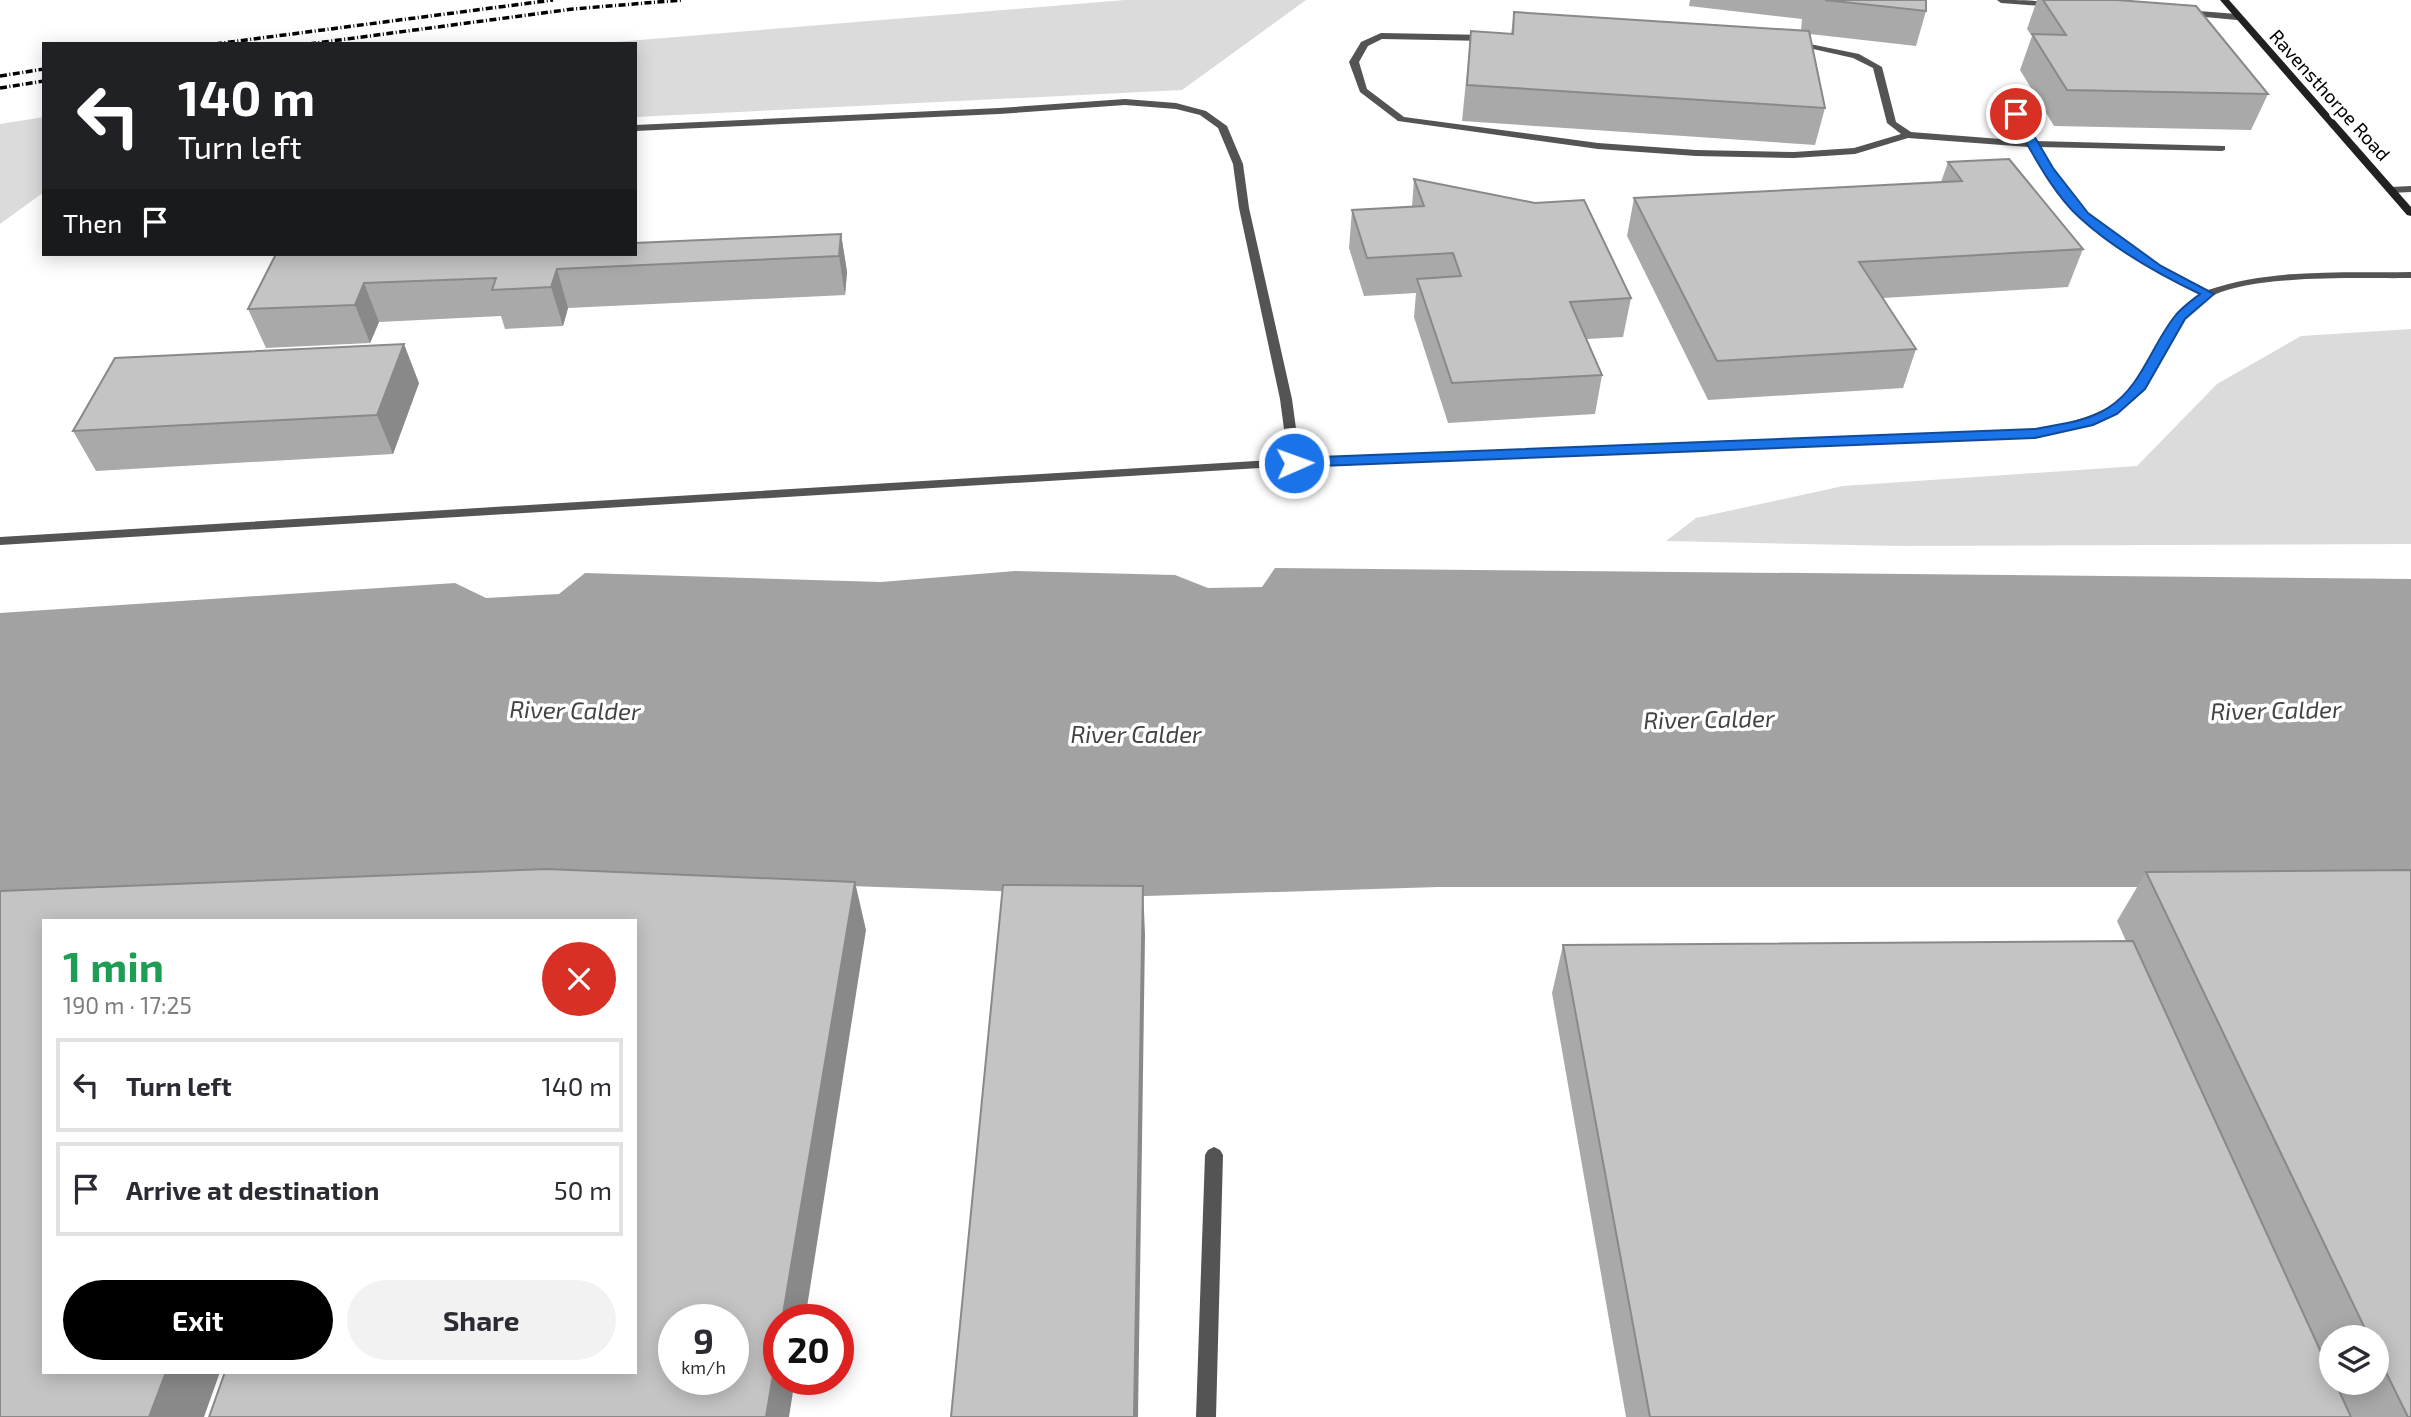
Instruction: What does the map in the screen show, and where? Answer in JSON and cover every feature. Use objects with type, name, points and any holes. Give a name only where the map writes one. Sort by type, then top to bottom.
[{"type":"street","name":"Ravensthorpe Road","points":[[2224,0],[2411,213]]},
{"type":"lane","points":[[2001,0],[2070,5]]},
{"type":"lane","points":[[2181,13],[2237,17]]},
{"type":"lane","points":[[1504,38],[1381,36],[1364,44],[1354,62],[1363,90],[1401,119],[1598,146],[1696,153],[1794,155],[1855,151],[1908,135],[2033,144],[2222,148]]},
{"type":"lane","points":[[1779,44],[1806,44],[1856,56],[1877,67],[1892,123],[1908,135]]},
{"type":"lane","points":[[637,128],[999,111],[1125,102],[1176,106],[1203,113],[1222,126],[1238,164],[1244,208],[1286,399],[1294,463]]},
{"type":"lane","points":[[2016,114],[2048,169],[2083,215],[2157,269],[2208,294]]},
{"type":"lane","points":[[2390,190],[2411,190]]},
{"type":"lane","points":[[0,541],[1294,463],[2035,434],[2088,422],[2113,411],[2141,386],[2157,352],[2180,317],[2208,294],[2266,279],[2411,275]]},
{"type":"lane","points":[[1206,1417],[1214,1155]]},
{"type":"shaded area","points":[[1125,0],[1306,0],[1182,90],[637,117],[637,42],[614,42]]},
{"type":"shaded area","points":[[42,117],[42,193],[0,224],[0,124]]},
{"type":"shaded area","points":[[2411,329],[2411,544],[1901,546],[1666,541],[1696,518],[1843,486],[2137,466],[2217,384],[2301,336]]},
{"type":"water","name":"River Calder","points":[[1275,568],[2411,579],[2411,887],[1438,887],[1146,896],[676,880],[0,904],[0,613],[455,583],[486,598],[559,594],[585,573],[881,582],[1015,571],[1175,575],[1208,588],[1262,587]]},
{"type":"building","points":[[1825,0],[1926,0],[1926,11]]},
{"type":"building","points":[[2043,0],[2117,0],[2196,6],[2268,94],[2067,90],[2032,34],[2066,35]]},
{"type":"building","points":[[1514,12],[1809,31],[1825,108],[1467,85],[1471,31],[1513,34]]},
{"type":"building","points":[[2009,159],[2083,249],[1859,262],[1916,349],[1717,361],[1634,198],[1962,181],[1948,162]]},
{"type":"building","points":[[1414,179],[1535,203],[1584,200],[1631,298],[1570,302],[1602,375],[1452,383],[1417,279],[1461,276],[1453,253],[1367,258],[1352,210],[1424,206]]},
{"type":"building","points":[[841,234],[839,256],[557,269],[551,287],[492,290],[496,278],[364,283],[355,305],[248,309],[275,256],[637,256],[637,243]]},
{"type":"building","points":[[404,344],[377,415],[73,431],[115,358]]},
{"type":"building","points":[[547,869],[855,882],[785,1304],[763,1304],[763,1395],[770,1395],[766,1417],[209,1417],[224,1374],[637,1374],[637,919],[42,919],[42,1374],[165,1374],[149,1417],[0,1417],[0,891]]},
{"type":"building","points":[[2411,870],[2411,1417],[2408,1417],[2389,1378],[2389,1325],[2363,1325],[2146,872]]},
{"type":"building","points":[[1003,885],[1143,886],[1134,1417],[951,1417]]},
{"type":"building","points":[[2133,941],[2319,1348],[2319,1395],[2341,1395],[2351,1417],[1650,1417],[1563,945]]},
{"type":"railway","points":[[230,42],[553,0]]},
{"type":"railway","points":[[324,42],[573,9],[682,0]]},
{"type":"railway","points":[[0,76],[42,69]]},
{"type":"railway","points":[[0,88],[42,81]]},
{"type":"route","points":[[1294,463],[2035,434],[2088,422],[2113,411],[2141,386],[2157,352],[2180,317],[2208,294],[2157,269],[2083,215],[2048,169],[2016,114]]}]
